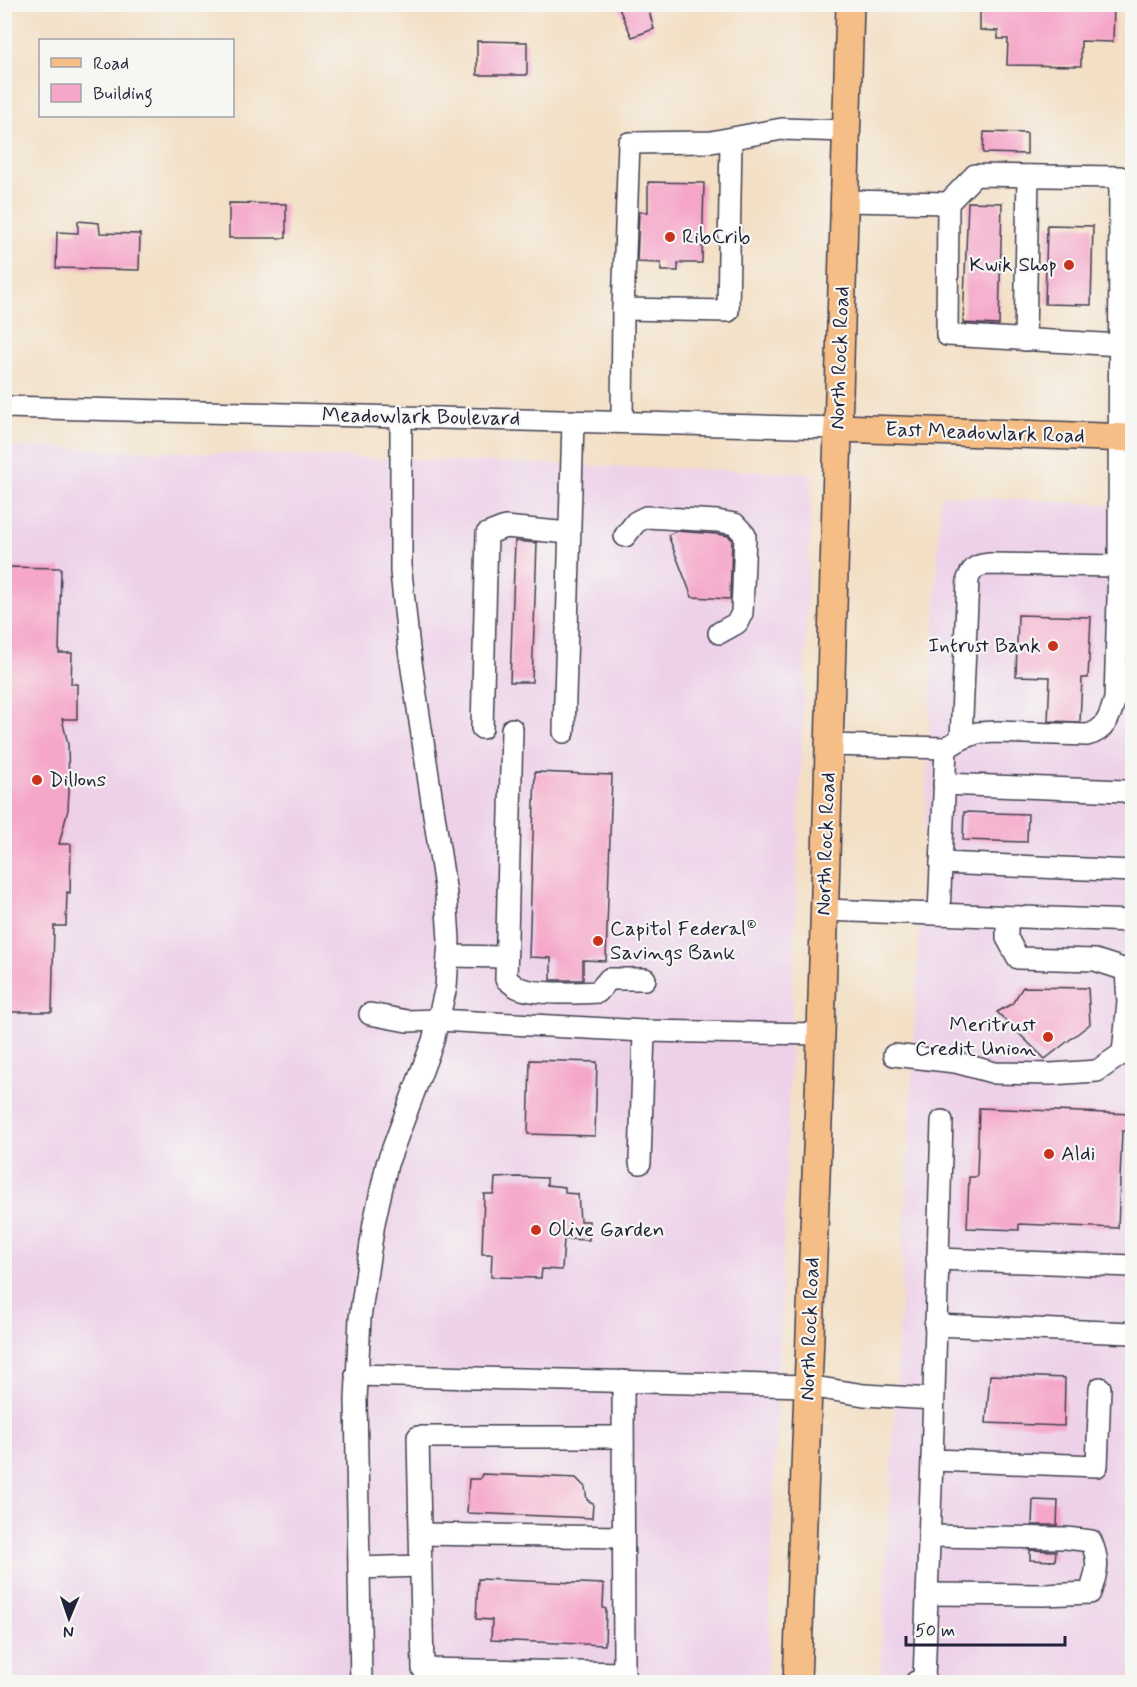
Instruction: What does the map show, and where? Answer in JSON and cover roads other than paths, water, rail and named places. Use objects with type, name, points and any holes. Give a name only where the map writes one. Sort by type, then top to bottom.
[{"type":"main road","name":"North Rock Road","points":[[797,1683],[821,1034],[850,4]]},
{"type":"main road","name":"East Meadowlark Road","points":[[838,428],[1126,438]]},
{"type":"street","points":[[622,422],[623,309],[629,143],[711,142],[782,129],[847,131]]},
{"type":"street","points":[[623,309],[728,311],[731,139]]},
{"type":"street","points":[[829,745],[953,743],[977,733],[997,732],[1087,735],[1097,733],[1105,726],[1111,715],[1115,699],[1126,438],[1120,345],[1120,177],[975,175],[948,203],[947,335],[1120,345]]},
{"type":"street","points":[[1025,340],[1028,176]]},
{"type":"street","points":[[845,201],[948,203]]},
{"type":"street","name":"Meadowlark Boulevard","points":[[4,407],[838,428]]},
{"type":"street","points":[[361,1683],[356,1375],[360,1318],[387,1164],[433,1041],[446,987],[449,940],[446,894],[409,649],[401,572],[401,417]]},
{"type":"street","points":[[564,732],[573,421]]},
{"type":"street","points":[[625,536],[636,522],[646,517],[735,524],[745,535],[742,613],[737,623],[719,633]]},
{"type":"street","points":[[482,728],[488,534],[505,527],[569,533]]},
{"type":"street","points":[[939,914],[945,784],[953,743],[968,579],[972,570],[977,565],[990,564],[1119,566]]},
{"type":"street","points":[[512,729],[506,979],[518,988],[534,991],[598,992],[609,979],[645,979]]},
{"type":"street","points":[[945,784],[1124,791],[1132,794]]},
{"type":"street","points":[[941,862],[1132,870]]},
{"type":"street","points":[[824,910],[1132,921]]},
{"type":"street","points":[[894,1055],[955,1062],[995,1073],[1052,1074],[1097,1071],[1123,1053],[1129,969],[1095,960],[1018,958],[1007,938],[1007,917]]},
{"type":"street","points":[[448,956],[506,957]]},
{"type":"street","points":[[370,1014],[407,1021],[438,1020],[644,1031],[821,1034]]},
{"type":"street","points":[[640,1163],[644,1031]]},
{"type":"street","points":[[916,1683],[924,1680],[942,1121]]},
{"type":"street","points":[[938,1259],[1132,1266]]},
{"type":"street","points":[[935,1325],[1132,1333]]},
{"type":"street","points":[[356,1375],[808,1386],[864,1395],[933,1399]]},
{"type":"street","points":[[623,1381],[623,1437],[623,1678],[423,1676],[418,1437],[623,1437]]},
{"type":"street","points":[[932,1460],[1096,1467],[1100,1388]]},
{"type":"street","points":[[420,1534],[623,1537]]},
{"type":"street","points":[[927,1593],[1044,1595],[1090,1593],[1096,1575],[1098,1557],[1091,1541],[1066,1538],[929,1536]]},
{"type":"street","points":[[359,1568],[420,1566]]},
{"type":"place","name":"RibCrib","points":[[670,237]]},
{"type":"place","name":"Kwik Shop","points":[[1069,265]]},
{"type":"place","name":"Intrust Bank","points":[[1053,646]]},
{"type":"place","name":"Dillons","points":[[37,780]]},
{"type":"place","name":"Capitol Federal® Savings Bank","points":[[598,941]]},
{"type":"place","name":"Meritrust Credit Union","points":[[1048,1037]]},
{"type":"place","name":"Aldi","points":[[1049,1154]]},
{"type":"place","name":"Olive Garden","points":[[536,1230]]}]
